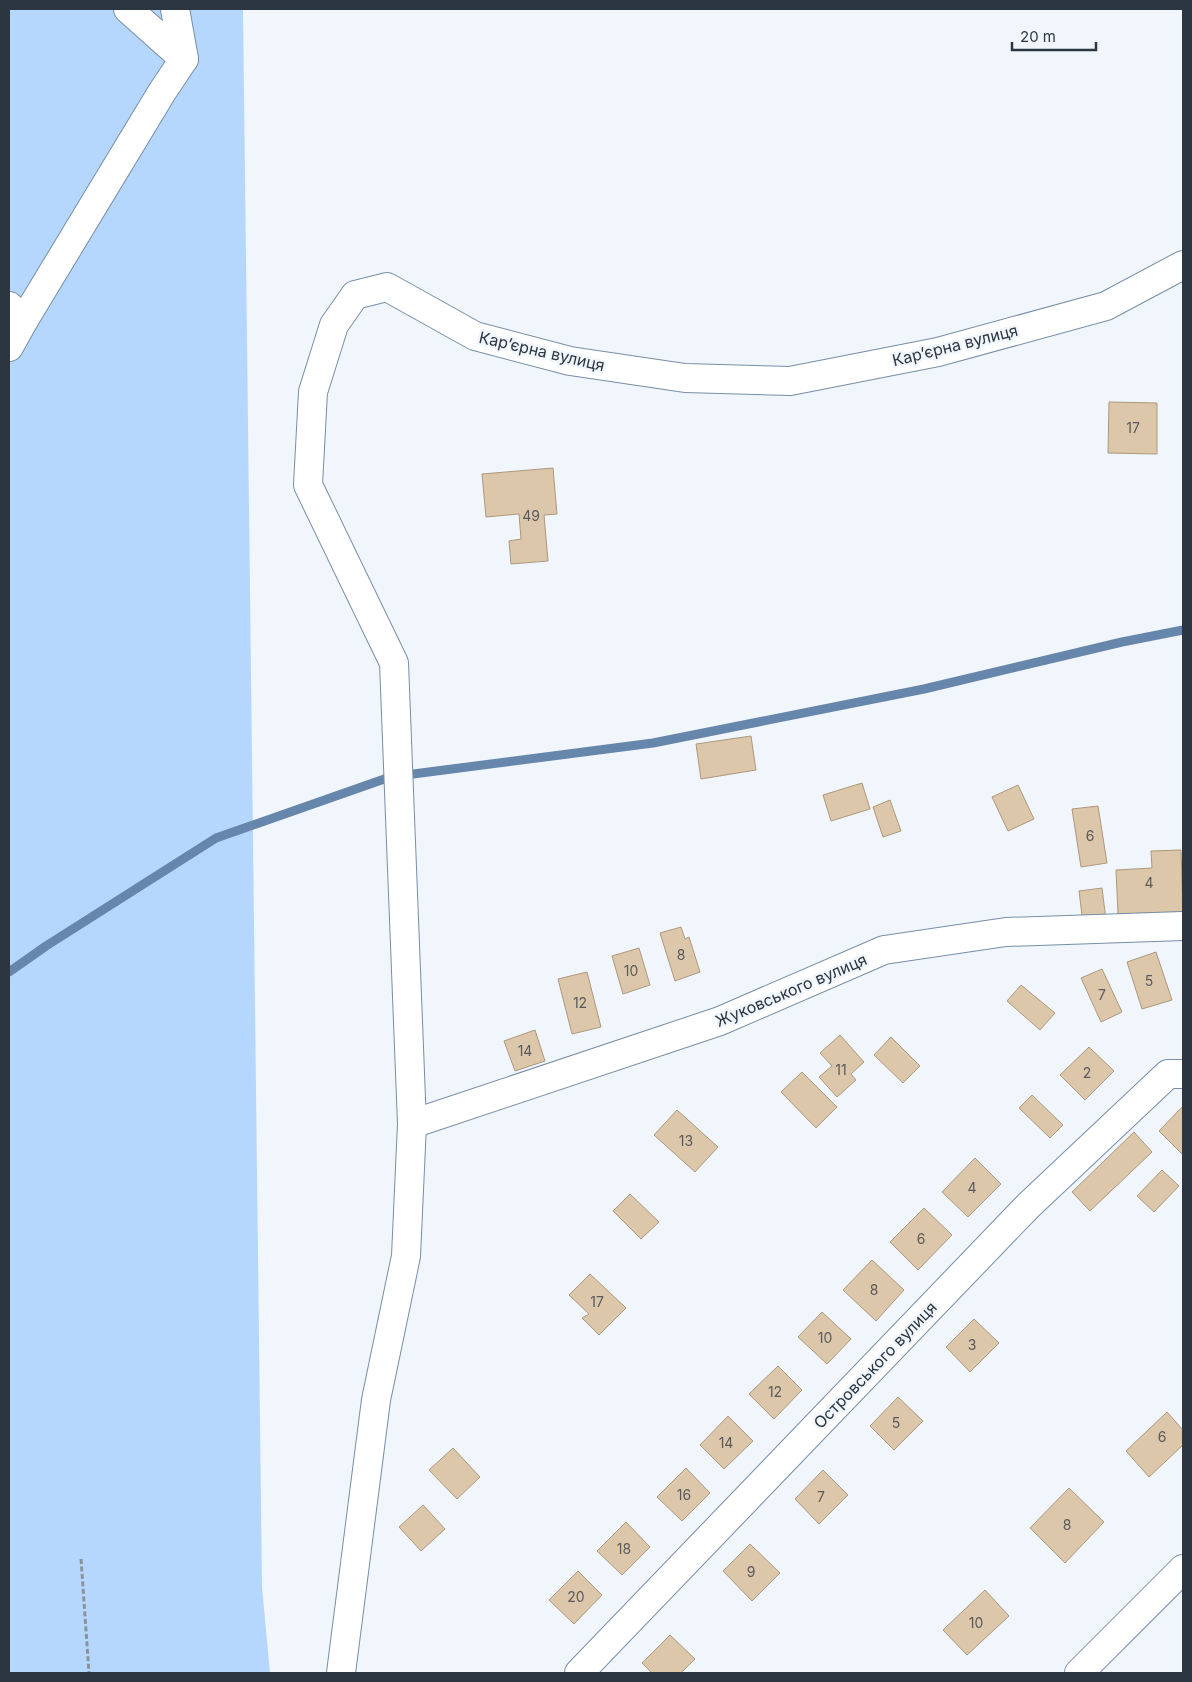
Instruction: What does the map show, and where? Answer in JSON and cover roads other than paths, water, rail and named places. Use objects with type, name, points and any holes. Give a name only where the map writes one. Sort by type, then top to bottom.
[{"type":"street","points":[[128,9],[184,59]]},
{"type":"street","points":[[9,346],[16,313],[184,59],[175,9]]},
{"type":"street","name":"Карʼєрна вулиця","points":[[340,1673],[376,1400],[406,1256],[412,1124],[394,663],[308,485],[313,392],[334,325],[355,295],[387,287],[475,336],[570,361],[685,378],[790,381],[938,352],[1106,306],[1183,265]]},
{"type":"street","name":"Жуковського вулиця","points":[[412,1124],[720,1021],[884,950],[1006,932],[1183,926]]},
{"type":"street","name":"Островського вулиця","points":[[579,1673],[1028,1206],[1168,1074],[1183,1074]]},
{"type":"street","points":[[1078,1673],[1183,1569]]},
{"type":"waterway","points":[[9,972],[46,946],[216,838],[390,777],[653,743],[924,689],[1122,642],[1183,630]]}]
